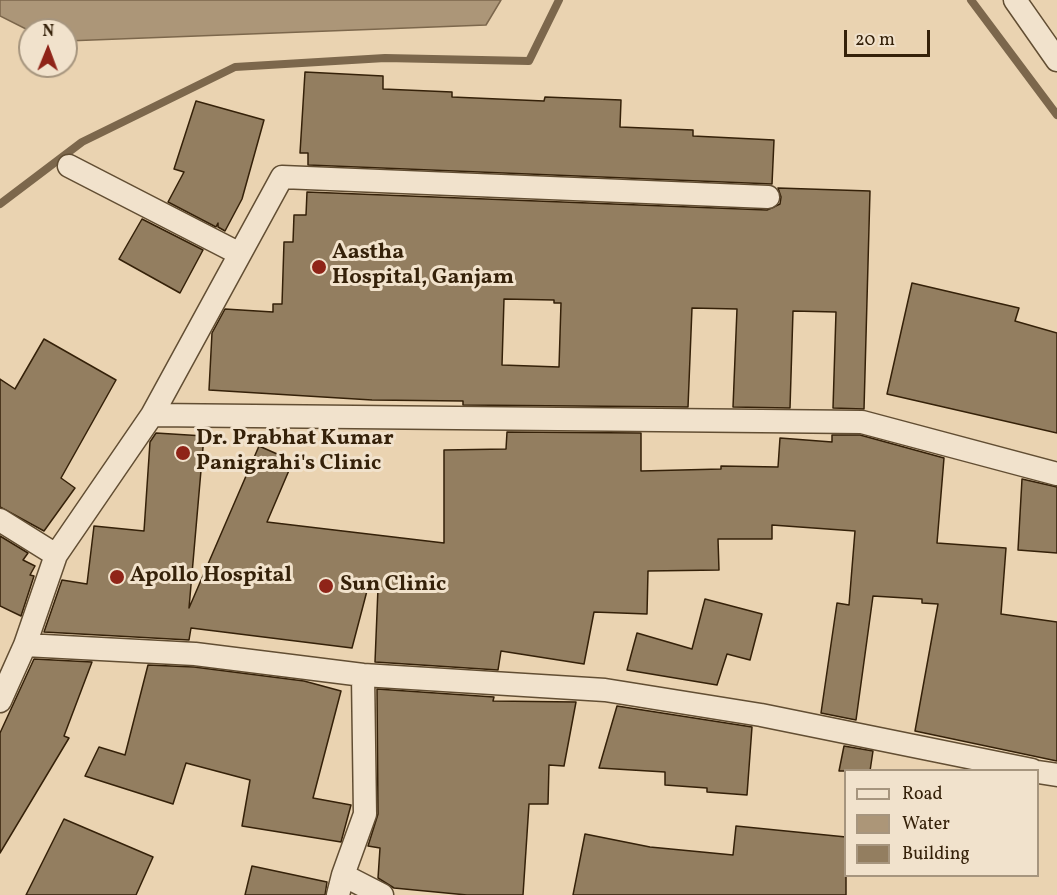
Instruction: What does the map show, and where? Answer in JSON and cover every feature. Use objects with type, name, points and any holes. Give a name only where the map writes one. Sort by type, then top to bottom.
[{"type":"street","points":[[1015,0],[1057,60]]},
{"type":"street","points":[[69,166],[240,254]]},
{"type":"street","points":[[0,701],[25,645],[56,555],[152,415],[282,177],[768,197]]},
{"type":"street","points":[[152,415],[862,422],[1057,474]]},
{"type":"street","points":[[0,520],[56,555]]},
{"type":"street","points":[[25,645],[195,654],[363,675],[605,690],[761,715],[1022,769]]},
{"type":"street","points":[[363,675],[365,814],[341,885],[382,895]]},
{"type":"street","points":[[1039,771],[1057,775]]},
{"type":"water","points":[[0,0],[501,0],[486,25],[78,41],[78,18],[18,18],[18,25],[0,16]]},
{"type":"building","points":[[305,72],[383,76],[383,89],[452,92],[452,97],[544,101],[545,97],[621,100],[620,127],[693,130],[693,136],[774,140],[772,184],[308,165],[308,153],[300,153]]},
{"type":"building","points":[[196,101],[264,120],[242,199],[225,231],[218,227],[218,223],[216,227],[168,202],[184,172],[174,169]]},
{"type":"building","points":[[778,188],[870,191],[864,409],[833,408],[836,312],[793,311],[790,408],[733,407],[737,309],[692,308],[688,407],[463,405],[463,401],[372,400],[209,390],[212,333],[225,309],[273,312],[273,304],[282,304],[284,242],[293,242],[294,215],[306,215],[307,192],[767,210],[780,204],[781,197]],"holes":[[[504,299],[554,300],[554,303],[561,303],[559,367],[502,365]]]},
{"type":"building","points":[[142,219],[203,250],[180,293],[119,259]]},
{"type":"building","points":[[912,283],[1019,308],[1015,321],[1057,333],[1057,433],[887,394]]},
{"type":"building","points":[[44,339],[116,380],[61,478],[75,488],[44,531],[0,507],[0,379],[15,389]]},
{"type":"building","points":[[507,432],[641,433],[641,471],[721,469],[721,466],[778,467],[780,438],[832,442],[832,435],[860,435],[944,458],[937,543],[1006,548],[1001,614],[1057,622],[1057,761],[915,731],[938,604],[922,603],[922,599],[873,596],[856,720],[821,713],[837,603],[849,605],[855,531],[772,525],[772,539],[718,539],[719,570],[648,571],[647,614],[594,612],[584,664],[501,651],[498,670],[375,662],[378,588],[368,587],[352,648],[191,628],[189,640],[44,632],[62,580],[87,584],[94,526],[144,531],[150,442],[156,433],[204,436],[189,608],[259,446],[293,461],[267,522],[444,543],[444,450],[506,449]]},
{"type":"building","points":[[1022,479],[1057,487],[1057,553],[1018,550]]},
{"type":"building","points":[[0,536],[28,553],[23,560],[35,566],[30,575],[34,576],[21,616],[0,606]]},
{"type":"building","points":[[705,599],[762,614],[750,660],[727,654],[717,685],[627,670],[637,633],[692,649]]},
{"type":"building","points":[[34,659],[92,662],[64,736],[69,738],[0,853],[0,733]]},
{"type":"building","points":[[148,665],[194,667],[304,681],[341,691],[313,798],[351,805],[341,842],[242,826],[250,780],[186,763],[173,804],[85,776],[99,747],[125,755]]},
{"type":"building","points":[[377,689],[494,697],[493,701],[576,702],[564,766],[549,765],[548,804],[529,804],[523,895],[467,895],[394,888],[378,878],[380,848],[368,846],[378,814]]},
{"type":"building","points":[[617,706],[752,727],[747,795],[707,792],[707,788],[665,785],[665,772],[599,768]]},
{"type":"building","points":[[844,746],[873,751],[870,769],[839,771]]},
{"type":"building","points":[[64,819],[153,857],[136,895],[26,895]]},
{"type":"building","points":[[736,826],[844,837],[846,895],[573,895],[585,834],[650,847],[733,855]]},
{"type":"building","points":[[252,866],[327,882],[325,895],[245,895]]},
{"type":"waterway","points":[[0,204],[82,142],[235,67],[385,58],[529,61],[559,0]]},
{"type":"waterway","points":[[971,0],[1057,115]]},
{"type":"place","name":"Aastha Hospital, Ganjam","points":[[319,267]]},
{"type":"place","name":"Dr. Prabhat Kumar Panigrahi's Clinic","points":[[183,453]]},
{"type":"place","name":"Apollo Hospital","points":[[117,577]]},
{"type":"place","name":"Sun Clinic","points":[[326,586]]}]
